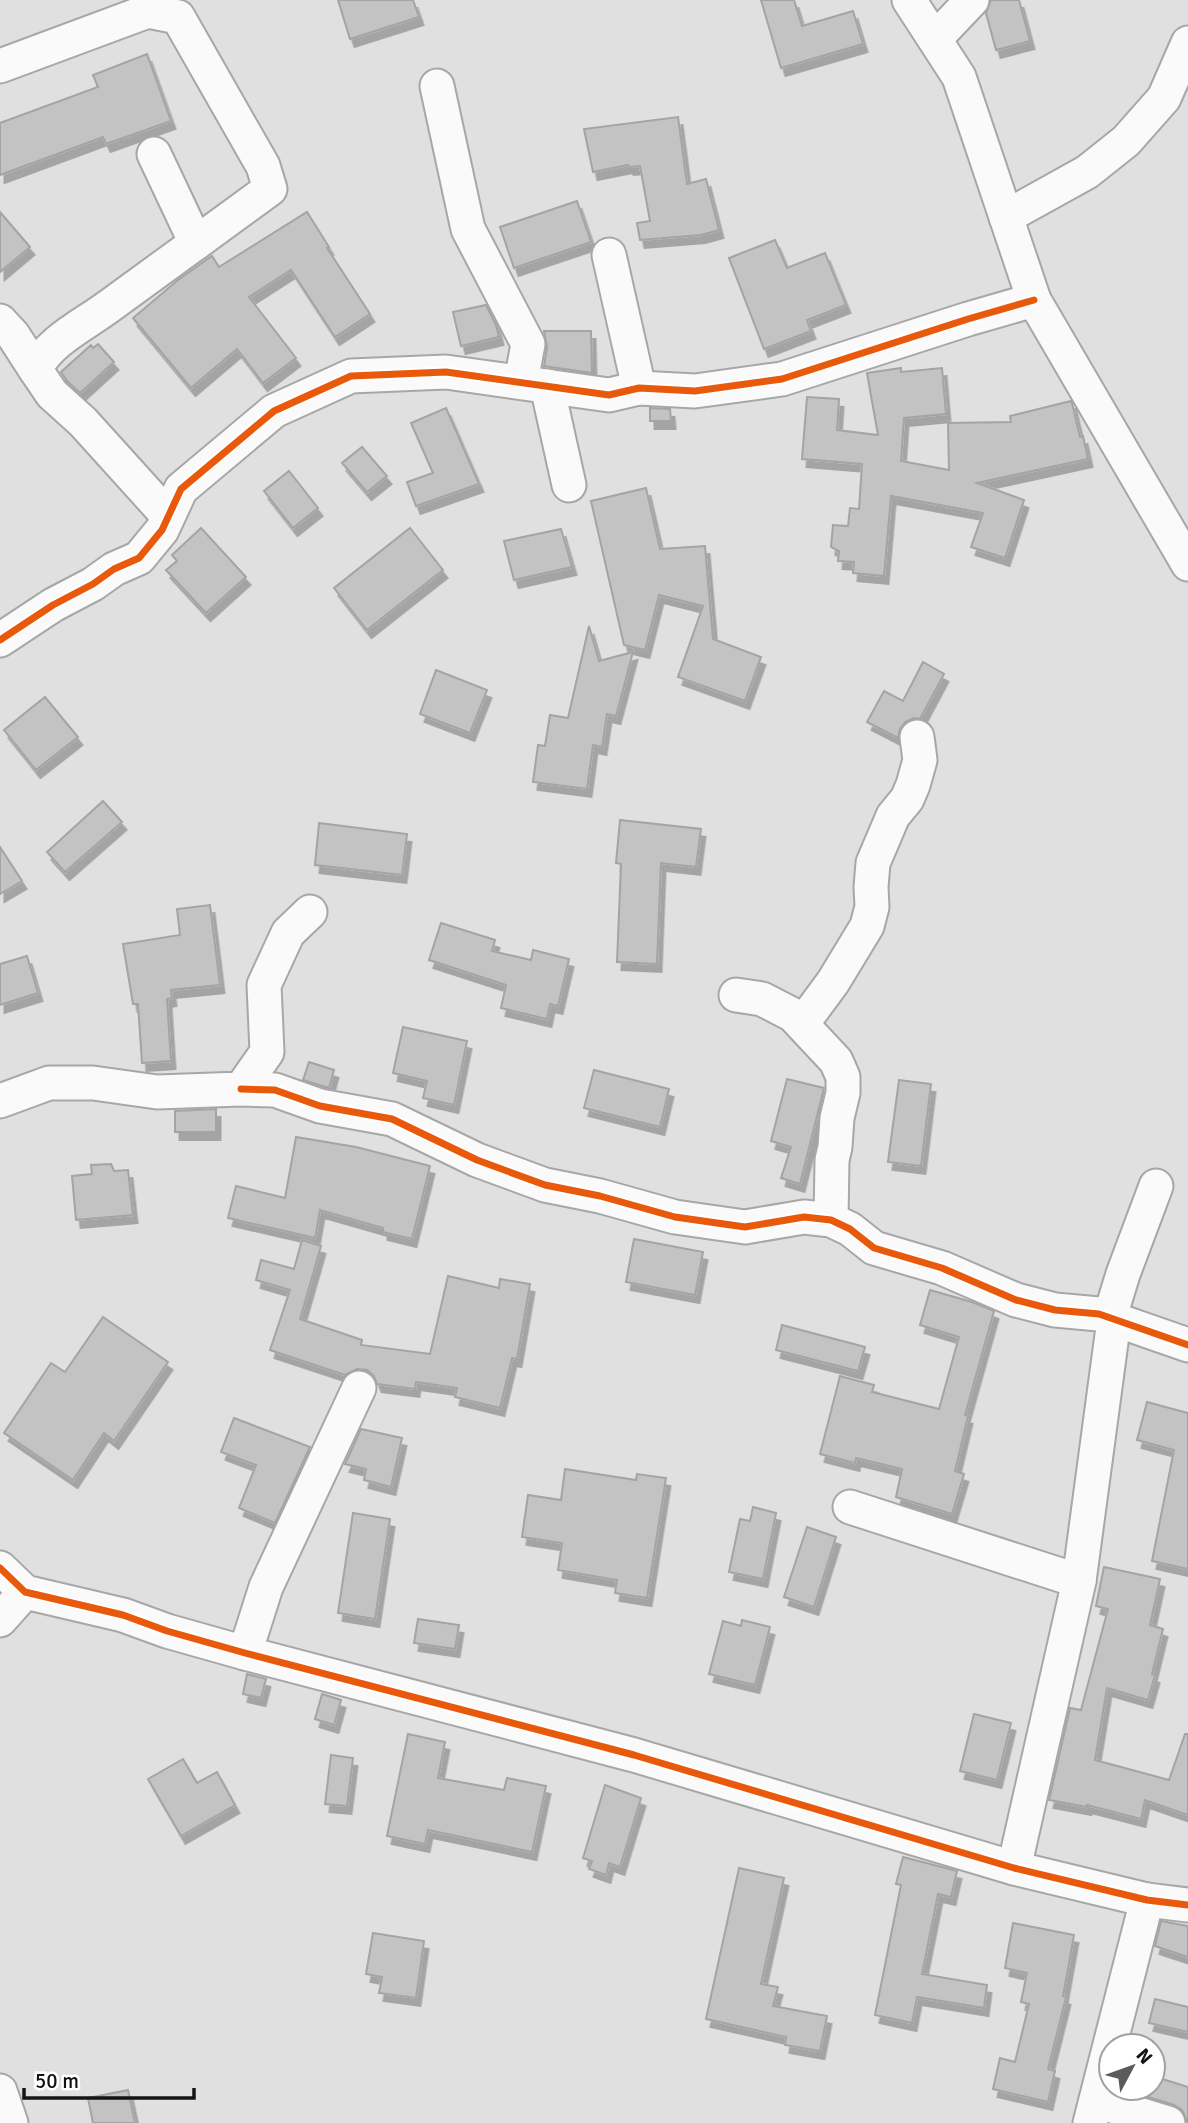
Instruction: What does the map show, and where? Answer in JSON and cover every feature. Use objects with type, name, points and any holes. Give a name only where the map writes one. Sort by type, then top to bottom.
[{"type":"street","points":[[909,0],[959,77],[1034,300],[1188,564]]},
{"type":"street","points":[[935,39],[972,0]]},
{"type":"street","points":[[0,66],[148,11],[178,17],[263,166],[270,189],[61,339],[42,355],[35,369]]},
{"type":"street","points":[[1006,217],[1087,172],[1126,141],[1164,99],[1188,43]]},
{"type":"street","points":[[437,86],[468,229],[528,344],[534,384],[569,485]]},
{"type":"street","points":[[154,154],[196,243]]},
{"type":"street","points":[[609,255],[639,388]]},
{"type":"street","points":[[0,640],[114,569],[139,558],[162,530],[181,489],[274,411],[351,376],[446,372],[609,395],[639,388],[695,391],[782,379],[968,318],[1034,300]]},
{"type":"street","points":[[0,321],[13,335],[52,394],[83,422],[168,516]]},
{"type":"street","points":[[802,1024],[833,982],[867,926],[872,907],[873,863],[893,816],[907,799],[913,785],[920,760],[917,737]]},
{"type":"street","points":[[242,1089],[267,1052],[264,985],[288,933],[310,912]]},
{"type":"street","points":[[736,995],[762,999],[793,1015],[836,1061],[843,1077],[843,1093],[832,1160],[831,1220]]},
{"type":"street","points":[[0,1101],[50,1083],[93,1083],[157,1091],[275,1090],[320,1106],[392,1119],[477,1160],[545,1185],[600,1196],[675,1217],[745,1227],[804,1217],[831,1220],[850,1229],[874,1248],[942,1268],[1016,1300],[1055,1310],[1099,1314],[1188,1345]]},
{"type":"street","points":[[1014,1868],[1079,1581],[1114,1320],[1112,1310],[1156,1186]]},
{"type":"street","points":[[245,1653],[267,1587],[359,1388]]},
{"type":"street","points":[[850,1507],[1079,1581]]},
{"type":"street","points":[[0,1568],[25,1592],[123,1615],[167,1631],[245,1653],[634,1755],[1014,1868],[1147,1900],[1188,1905]]},
{"type":"street","points":[[0,1620],[25,1592]]},
{"type":"street","points":[[1147,1900],[1093,2112],[1168,2123]]},
{"type":"street","points":[[0,2091],[11,2123]]},
{"type":"building","points":[[338,0],[413,0],[419,17],[350,39]]},
{"type":"building","points":[[761,0],[794,0],[802,26],[853,11],[863,44],[781,68]]},
{"type":"building","points":[[991,0],[1019,0],[1030,41],[996,50],[986,13]]},
{"type":"building","points":[[147,54],[171,121],[106,144],[103,137],[0,175],[0,123],[98,87],[93,75]]},
{"type":"building","points":[[678,117],[687,184],[706,179],[719,230],[701,235],[640,240],[637,223],[650,221],[640,166],[628,165],[593,172],[584,129]]},
{"type":"building","points":[[577,201],[591,242],[514,268],[500,227]]},
{"type":"building","points":[[0,212],[30,247],[0,272]]},
{"type":"building","points":[[307,212],[370,314],[335,337],[291,270],[249,297],[296,358],[263,383],[237,349],[191,388],[133,318],[178,280],[212,256],[219,267]]},
{"type":"building","points":[[775,240],[787,268],[825,253],[846,305],[807,320],[811,331],[764,349],[729,258]]},
{"type":"building","points":[[486,305],[499,337],[461,346],[453,312]]},
{"type":"building","points":[[544,331],[591,331],[592,373],[544,366],[547,347]]},
{"type":"building","points":[[98,344],[114,362],[80,393],[61,372],[91,345],[93,348]]},
{"type":"building","points":[[901,368],[901,372],[942,368],[946,414],[904,418],[901,461],[949,470],[948,423],[1011,422],[1010,416],[1071,401],[1088,459],[977,483],[1024,500],[1005,558],[971,547],[983,513],[891,496],[884,576],[853,573],[854,562],[838,561],[839,551],[831,547],[833,525],[848,526],[850,508],[859,509],[862,464],[802,459],[807,397],[839,399],[837,430],[878,435],[867,373]]},
{"type":"building","points":[[446,408],[479,484],[416,506],[407,482],[433,473],[411,423]]},
{"type":"building","points":[[650,408],[670,409],[671,421],[650,421]]},
{"type":"building","points":[[362,447],[387,476],[367,492],[342,463]]},
{"type":"building","points":[[289,471],[318,508],[293,528],[264,491]]},
{"type":"building","points":[[646,488],[660,549],[705,546],[713,639],[761,657],[745,701],[678,677],[703,606],[659,595],[645,650],[624,645],[591,501]]},
{"type":"building","points":[[201,528],[246,577],[206,613],[166,570],[177,561],[172,555]]},
{"type":"building","points":[[410,528],[443,570],[367,630],[334,588]]},
{"type":"building","points":[[561,529],[572,567],[514,580],[504,541]]},
{"type":"building","points":[[589,626],[599,661],[633,652],[616,716],[607,714],[602,747],[593,745],[587,789],[533,782],[538,745],[545,746],[550,715],[568,718]]},
{"type":"building","points":[[923,662],[944,674],[920,719],[914,718],[905,722],[898,738],[867,722],[884,691],[903,701]]},
{"type":"building","points":[[436,670],[487,690],[470,733],[420,714]]},
{"type":"building","points":[[45,697],[78,737],[36,770],[4,730]]},
{"type":"building","points":[[103,801],[122,822],[65,872],[47,852]]},
{"type":"building","points":[[620,820],[701,829],[696,867],[661,863],[657,964],[617,962],[621,864],[616,863]]},
{"type":"building","points":[[319,823],[407,834],[402,875],[315,865]]},
{"type":"building","points":[[0,847],[22,881],[0,894]]},
{"type":"building","points":[[210,905],[220,985],[171,990],[172,998],[167,999],[171,1061],[142,1063],[138,1004],[133,1004],[123,944],[180,935],[177,909]]},
{"type":"building","points":[[441,923],[495,940],[492,951],[531,960],[533,950],[569,959],[558,1006],[550,1004],[547,1019],[501,1008],[506,985],[429,960]]},
{"type":"building","points":[[27,956],[38,993],[0,1005],[0,964]]},
{"type":"building","points":[[403,1027],[467,1041],[454,1105],[423,1098],[427,1081],[393,1073]]},
{"type":"building","points":[[309,1062],[334,1070],[329,1088],[303,1080]]},
{"type":"building","points":[[594,1070],[669,1089],[660,1127],[584,1108]]},
{"type":"building","points":[[787,1079],[824,1088],[800,1184],[781,1178],[791,1147],[771,1141]]},
{"type":"building","points":[[899,1080],[931,1084],[921,1166],[888,1162]]},
{"type":"building","points":[[216,1109],[216,1132],[175,1132],[175,1111]]},
{"type":"building","points":[[296,1137],[356,1147],[430,1166],[412,1239],[320,1210],[315,1238],[228,1218],[236,1186],[285,1198]]},
{"type":"building","points":[[111,1164],[114,1171],[128,1170],[133,1215],[76,1220],[72,1176],[92,1174],[91,1165]]},
{"type":"building","points":[[634,1239],[703,1252],[695,1295],[626,1282]]},
{"type":"building","points":[[302,1240],[321,1246],[300,1319],[362,1340],[361,1345],[430,1354],[448,1276],[499,1288],[500,1279],[530,1284],[517,1359],[512,1358],[500,1408],[455,1397],[457,1388],[416,1382],[415,1389],[377,1384],[374,1376],[367,1370],[357,1369],[345,1375],[270,1350],[290,1290],[256,1280],[261,1260],[294,1269]]},
{"type":"building","points":[[930,1290],[994,1311],[965,1415],[968,1416],[955,1471],[964,1474],[952,1514],[896,1497],[902,1469],[856,1458],[855,1463],[820,1454],[840,1376],[874,1385],[872,1392],[939,1409],[959,1337],[920,1325]]},
{"type":"building","points":[[103,1317],[168,1362],[114,1441],[104,1433],[73,1480],[4,1433],[51,1363],[65,1372]]},
{"type":"building","points":[[782,1325],[865,1347],[858,1371],[776,1350]]},
{"type":"building","points":[[1147,1402],[1188,1413],[1188,1569],[1152,1561],[1174,1450],[1137,1440]]},
{"type":"building","points":[[234,1418],[310,1447],[275,1523],[239,1508],[256,1465],[221,1452]]},
{"type":"building","points":[[361,1429],[402,1438],[391,1487],[364,1480],[366,1469],[345,1464]]},
{"type":"building","points":[[565,1469],[636,1480],[637,1474],[666,1478],[647,1598],[615,1593],[617,1580],[558,1570],[562,1543],[522,1537],[528,1495],[561,1500]]},
{"type":"building","points":[[753,1507],[776,1513],[763,1579],[729,1572],[740,1519],[750,1521]]},
{"type":"building","points":[[353,1513],[390,1519],[375,1619],[338,1613]]},
{"type":"building","points":[[807,1527],[836,1537],[814,1607],[784,1597]]},
{"type":"building","points":[[1104,1567],[1160,1579],[1150,1625],[1163,1629],[1148,1700],[1107,1688],[1095,1760],[1169,1780],[1185,1734],[1188,1734],[1188,1815],[1145,1800],[1141,1819],[1087,1805],[1049,1800],[1070,1708],[1081,1710],[1108,1609],[1096,1606]]},
{"type":"building","points":[[418,1619],[459,1625],[455,1649],[414,1643]]},
{"type":"building","points":[[742,1620],[770,1627],[755,1685],[709,1674],[723,1621],[741,1626]]},
{"type":"building","points":[[247,1674],[266,1679],[261,1698],[243,1694]]},
{"type":"building","points":[[322,1694],[341,1700],[334,1725],[315,1719]]},
{"type":"building","points":[[974,1714],[1011,1723],[997,1780],[960,1771]]},
{"type":"building","points":[[408,1734],[445,1742],[438,1778],[504,1790],[507,1778],[546,1786],[532,1852],[428,1830],[425,1844],[387,1836]]},
{"type":"building","points":[[331,1755],[353,1758],[347,1806],[325,1804]]},
{"type":"building","points":[[183,1759],[197,1783],[217,1772],[235,1805],[181,1836],[148,1779]]},
{"type":"building","points":[[605,1785],[641,1798],[620,1867],[609,1863],[606,1875],[589,1869],[592,1861],[583,1858]]},
{"type":"building","points":[[903,1857],[957,1871],[951,1897],[938,1894],[922,1974],[987,1985],[984,2008],[917,1997],[912,2023],[875,2015],[901,1885],[896,1884]]},
{"type":"building","points":[[739,1868],[784,1878],[761,1984],[778,1987],[773,2006],[827,2016],[820,2051],[785,2045],[786,2037],[706,2019]]},
{"type":"building","points":[[1161,1921],[1188,1926],[1188,1957],[1155,1946]]},
{"type":"building","points":[[1013,1923],[1074,1935],[1063,1996],[1066,1997],[1048,2069],[1055,2071],[1048,2102],[993,2089],[1000,2058],[1015,2062],[1029,2004],[1021,2002],[1027,1973],[1005,1968]]},
{"type":"building","points":[[373,1933],[424,1941],[416,1998],[379,1993],[382,1977],[366,1974]]},
{"type":"building","points":[[1155,1999],[1188,2007],[1188,2032],[1149,2023]]},
{"type":"building","points":[[1167,2080],[1188,2087],[1188,2123],[1182,2110],[1164,2102],[1167,2102]]},
{"type":"building","points":[[128,2090],[135,2123],[93,2123],[88,2098]]},
{"type":"cycle path","points":[[0,640],[114,569],[139,558],[162,530],[181,489],[274,411],[351,376],[446,372],[609,395],[639,388],[695,391],[782,379],[1034,300]]},
{"type":"cycle path","points":[[241,1089],[275,1090],[320,1106],[392,1119],[477,1160],[545,1185],[600,1196],[675,1217],[745,1227],[804,1217],[831,1220],[850,1229],[874,1248],[942,1268],[1016,1300],[1055,1310],[1099,1314],[1188,1345]]},
{"type":"cycle path","points":[[0,1568],[25,1592],[123,1615],[167,1631],[245,1653],[634,1755],[1014,1868],[1147,1900],[1188,1905]]}]
